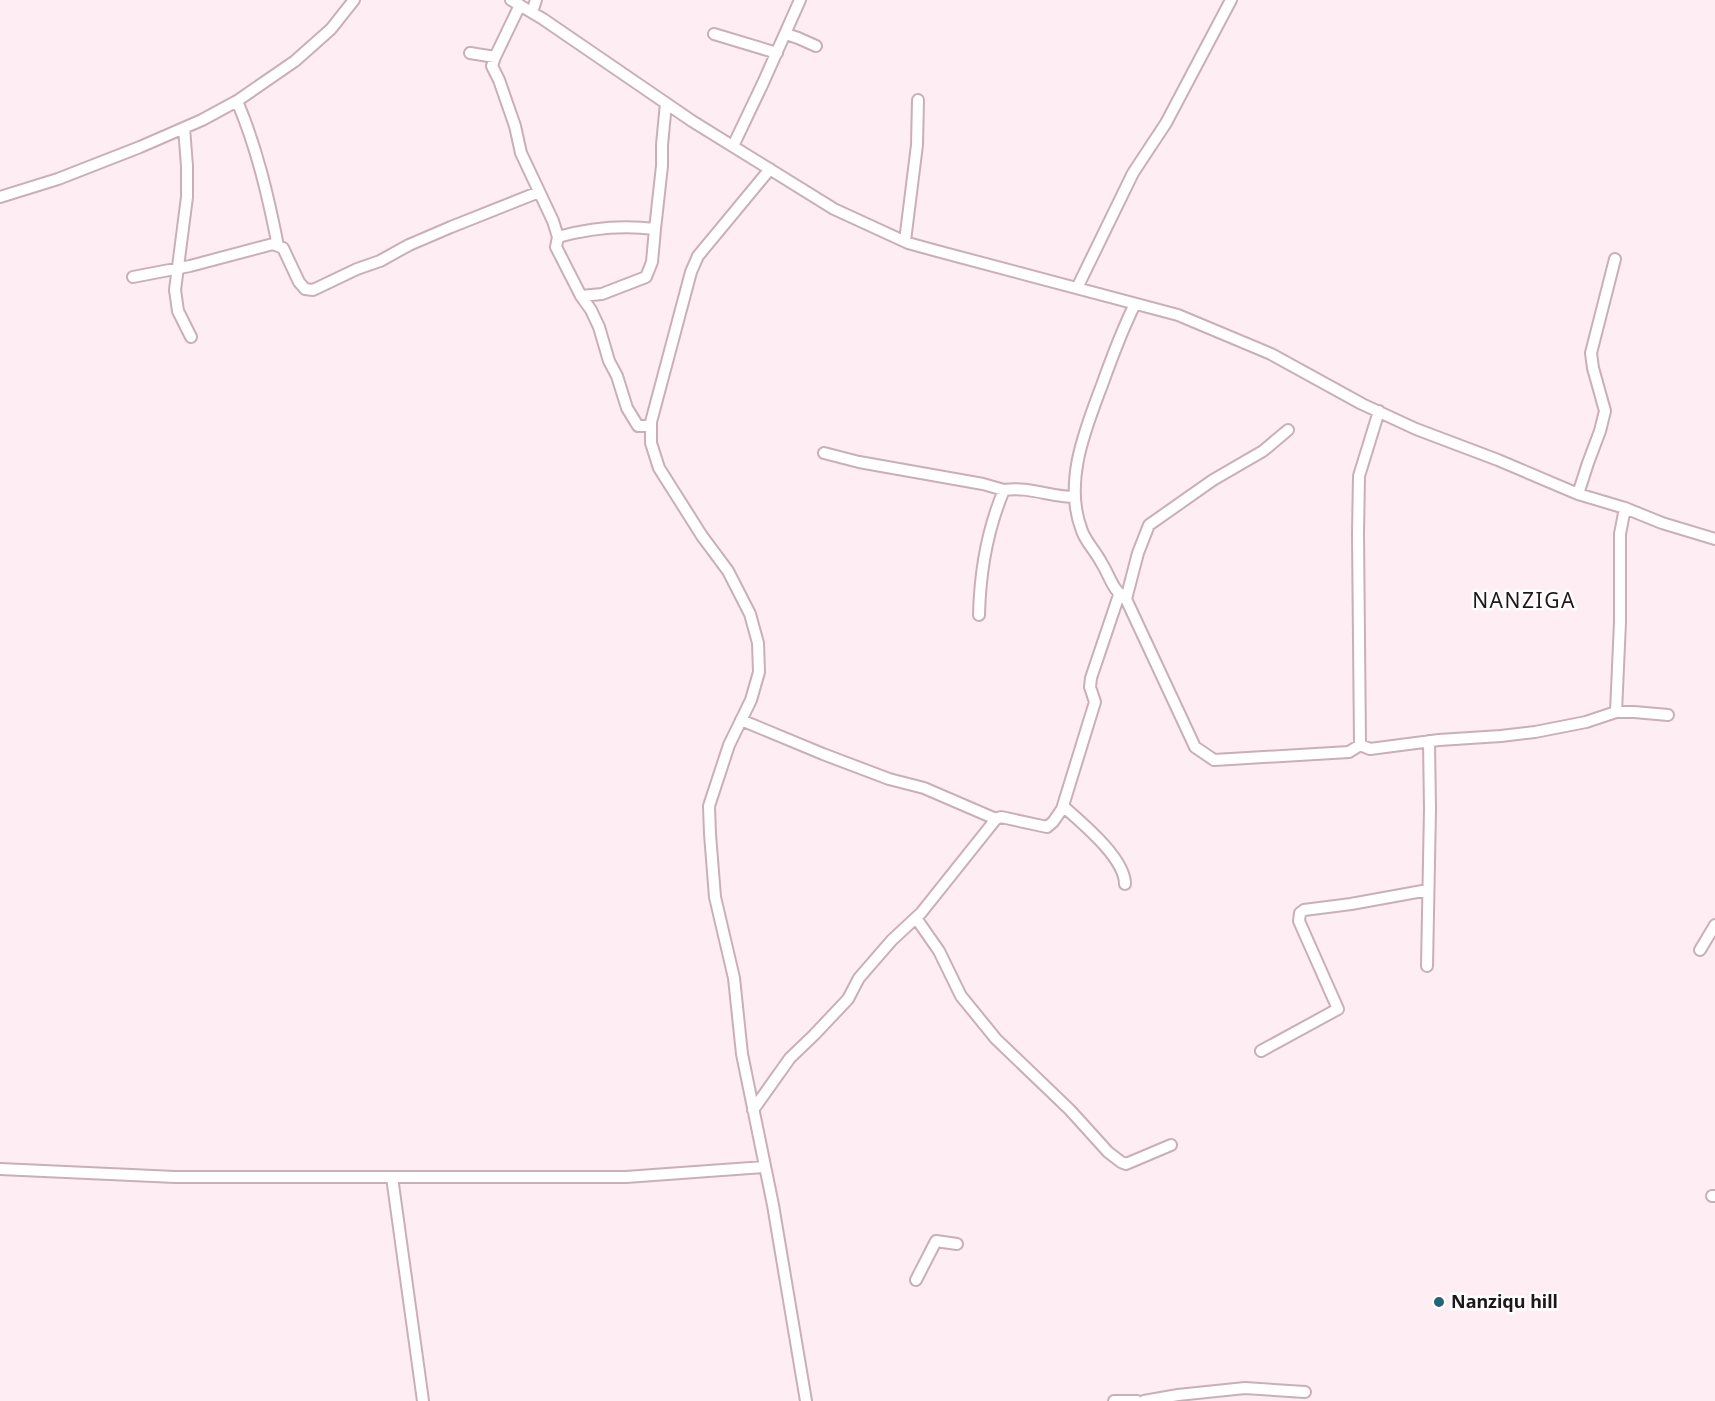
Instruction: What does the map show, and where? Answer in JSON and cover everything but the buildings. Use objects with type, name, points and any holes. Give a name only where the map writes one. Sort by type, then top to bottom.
[{"type":"street","points":[[0,197],[68,175],[184,128],[237,101],[295,61],[331,29],[354,0]]},
{"type":"street","points":[[532,12],[536,0]]},
{"type":"street","points":[[733,146],[801,0]]},
{"type":"street","points":[[1077,288],[1133,173],[1166,123],[1231,0]]},
{"type":"street","points":[[651,426],[638,426],[627,408],[599,327],[556,247],[558,237],[553,221],[521,153],[499,80],[492,66],[516,3],[666,103],[834,209],[905,241],[1178,315],[1271,354],[1416,429],[1498,460],[1578,495],[1625,508],[1662,523],[1715,539]]},
{"type":"street","points":[[714,34],[777,53]]},
{"type":"street","points":[[786,34],[816,46]]},
{"type":"street","points":[[470,53],[495,57]]},
{"type":"street","points":[[905,241],[917,145],[918,100]]},
{"type":"street","points":[[237,101],[250,133],[266,185],[278,246]]},
{"type":"street","points":[[581,296],[602,294],[646,277],[652,262],[666,103]]},
{"type":"street","points":[[184,128],[187,197],[175,290],[178,310],[191,336]]},
{"type":"street","points":[[770,169],[698,256],[667,358],[651,426],[651,443],[659,468],[702,536],[728,571],[750,614],[758,643],[759,672],[751,700],[729,745],[709,806],[716,897],[734,978],[742,1054],[765,1167],[806,1401]]},
{"type":"street","points":[[133,277],[212,261],[273,244],[283,248],[299,282],[305,289],[312,290],[380,261],[409,245],[539,192]]},
{"type":"street","points":[[558,237],[596,229],[634,226],[655,228]]},
{"type":"street","points":[[1578,495],[1605,411],[1593,368],[1592,353],[1615,259]]},
{"type":"street","points":[[1135,304],[1121,333],[1084,433],[1077,460],[1075,497],[1082,533],[1102,562],[1116,593],[1122,597],[1195,747],[1214,760],[1349,752],[1360,745]]},
{"type":"street","points":[[1360,745],[1359,476],[1379,411]]},
{"type":"street","points":[[753,1110],[790,1058],[848,999],[859,978],[892,940],[916,918],[996,819],[1001,817],[1047,827],[1053,822],[1063,806],[1095,702],[1090,687],[1091,678],[1149,525],[1213,480],[1263,451],[1288,430]]},
{"type":"street","points":[[824,453],[1004,490],[1013,488],[1059,497],[1075,497]]},
{"type":"street","points":[[979,615],[982,566],[998,503],[1004,490]]},
{"type":"street","points":[[1616,712],[1620,622],[1620,534],[1625,508]]},
{"type":"street","points":[[1360,745],[1370,749],[1429,741],[1535,732],[1586,722],[1616,712],[1668,715]]},
{"type":"street","points":[[741,720],[867,771],[924,788],[996,819]]},
{"type":"street","points":[[1427,966],[1429,741]]},
{"type":"street","points":[[1063,806],[1101,841],[1119,865],[1125,876],[1125,884]]},
{"type":"street","points":[[1262,1051],[1338,1009],[1299,921],[1300,913],[1304,910],[1428,890]]},
{"type":"street","points":[[916,918],[939,951],[962,996],[996,1039],[1070,1110],[1108,1152],[1126,1164],[1171,1145]]},
{"type":"street","points":[[1700,950],[1715,925]]},
{"type":"street","points":[[0,1169],[173,1177],[626,1177],[765,1167]]},
{"type":"street","points":[[392,1177],[423,1401]]},
{"type":"street","points":[[916,1280],[936,1241],[957,1244]]},
{"type":"street","points":[[1144,1401],[1245,1388],[1305,1392]]},
{"type":"street","points":[[1114,1401],[1137,1401]]},
{"type":"place","name":"Nanziqu hill","points":[[1439,1302]]},
{"type":"district","name":"NANZIGA","points":[[1524,601]]}]
